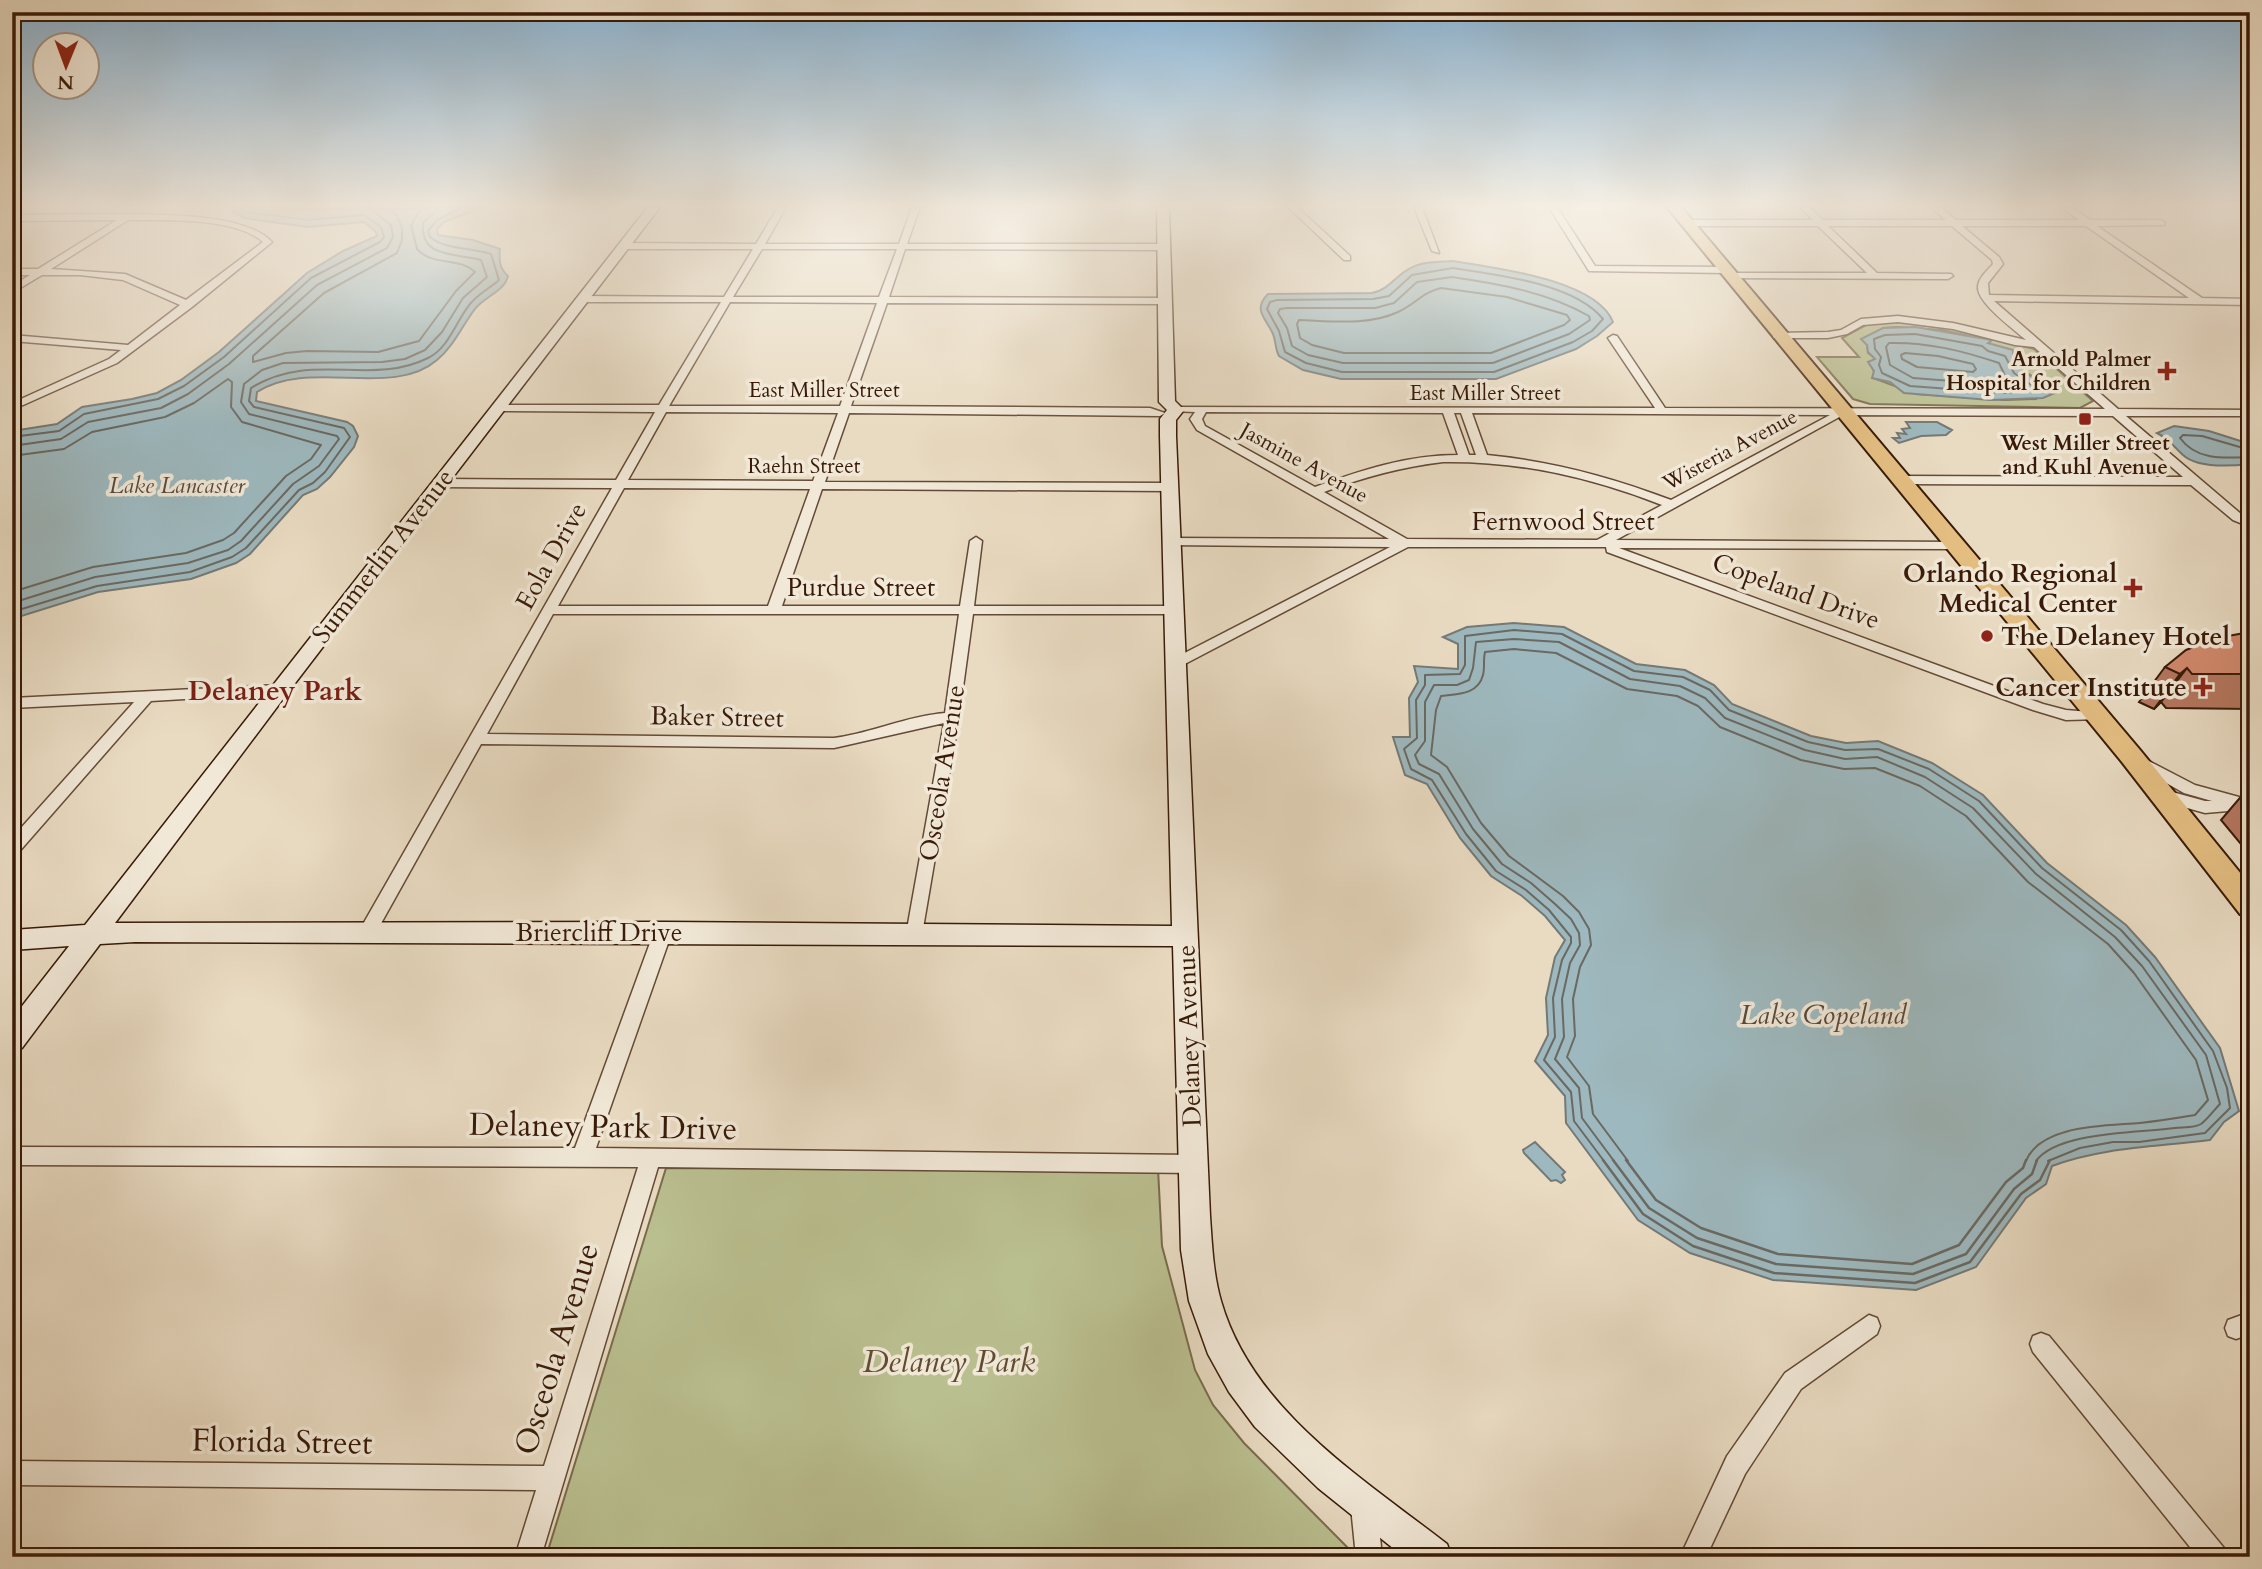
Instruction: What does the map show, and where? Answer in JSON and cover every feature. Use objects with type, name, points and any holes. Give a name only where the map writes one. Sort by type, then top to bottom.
[{"type":"main road","points":[[1735,280],[2131,756],[2250,906]]},
{"type":"street","points":[[12,290],[28,280]]},
{"type":"street","points":[[132,280],[189,305]]},
{"type":"street","points":[[12,407],[94,371],[133,348],[221,280]]},
{"type":"street","name":"Summerlin Avenue","points":[[12,1040],[597,280]]},
{"type":"street","name":"Eola Drive","points":[[368,931],[618,485],[737,280]]},
{"type":"street","points":[[773,611],[891,280]]},
{"type":"street","name":"Delaney Avenue","points":[[1165,280],[1173,610],[1201,1283],[1210,1320],[1225,1358],[1246,1391],[1273,1423],[1434,1557]]},
{"type":"street","points":[[1983,280],[1981,289],[1986,298],[2035,344],[2237,517],[2250,523]]},
{"type":"street","points":[[2170,280],[2201,302]]},
{"type":"street","points":[[1986,298],[2250,302]]},
{"type":"street","points":[[581,299],[1165,301]]},
{"type":"street","points":[[1779,336],[1828,335],[1870,320],[1909,320],[1953,326],[2015,342],[2035,344]]},
{"type":"street","points":[[12,338],[55,339],[133,348]]},
{"type":"street","points":[[1613,338],[1663,412]]},
{"type":"street","name":"East Miller Street","points":[[497,408],[1787,413]]},
{"type":"street","name":"Jasmine Avenue","points":[[1201,411],[1196,419],[1201,428],[1405,544]]},
{"type":"street","points":[[1448,412],[1465,459]]},
{"type":"street","points":[[1466,412],[1483,459]]},
{"type":"street","points":[[1787,413],[2250,413]]},
{"type":"street","points":[[1787,413],[1806,418],[1813,428]]},
{"type":"street","name":"Wisteria Avenue","points":[[1599,544],[1669,504],[1843,413]]},
{"type":"street","points":[[1316,491],[1368,472],[1405,464],[1483,459],[1567,469],[1623,485],[1669,504]]},
{"type":"street","points":[[1900,480],[2194,481]]},
{"type":"street","name":"Raehn Street","points":[[439,484],[1170,487]]},
{"type":"street","name":"Osceola Avenue","points":[[915,935],[952,718],[976,541]]},
{"type":"street","name":"Fernwood Street","points":[[1171,542],[1954,545]]},
{"type":"street","points":[[1176,663],[1405,544]]},
{"type":"street","name":"Copeland Drive","points":[[1599,544],[2038,707],[2067,715],[2097,716]]},
{"type":"street","name":"Purdue Street","points":[[549,610],[1173,610]]},
{"type":"street","points":[[12,703],[279,690]]},
{"type":"street","points":[[12,849],[146,697]]},
{"type":"street","name":"Baker Street","points":[[477,739],[834,743],[871,736],[910,722],[952,718]]},
{"type":"street","points":[[2131,756],[2190,789],[2247,804]]},
{"type":"street","points":[[2159,793],[2183,803],[2205,807],[2247,804]]},
{"type":"street","name":"Briercliff Drive","points":[[12,940],[94,934],[368,931],[1185,936]]},
{"type":"street","points":[[582,1157],[663,932]]},
{"type":"street","name":"Delaney Park Drive","points":[[12,1156],[582,1157],[650,1160],[1194,1164]]},
{"type":"street","name":"Osceola Avenue","points":[[528,1557],[650,1160]]},
{"type":"street","points":[[1693,1557],[1736,1465],[1793,1381],[1869,1326]]},
{"type":"street","points":[[2041,1344],[2215,1557]]},
{"type":"street","name":"Florida Street","points":[[12,1473],[552,1478]]},
{"type":"street","points":[[1363,1500],[1369,1557]]},
{"type":"green space","points":[[1902,322],[1947,327],[2034,349],[2093,401],[2080,408],[1870,404],[1853,399],[1817,357],[1859,357],[1842,338],[1868,324]],"holes":[[[1883,328],[1942,330],[1989,340],[1991,345],[2013,350],[2013,354],[2022,357],[2015,358],[2020,368],[2042,383],[2036,399],[2005,400],[1916,394],[1873,378],[1875,374],[1872,367],[1876,359],[1868,353],[1867,345]]]},
{"type":"green space","name":"Delaney Park","points":[[666,1168],[1158,1169],[1162,1246],[1195,1370],[1213,1405],[1244,1443],[1351,1551],[1352,1557],[546,1557]]},
{"type":"water","name":"Lake Lancaster","points":[[299,280],[506,280],[475,309],[443,354],[419,371],[397,377],[301,378],[278,382],[257,392],[256,401],[347,422],[353,426],[358,436],[354,447],[330,477],[317,489],[303,495],[250,554],[236,563],[191,579],[98,592],[12,619],[12,431],[57,424],[82,407],[157,393],[181,380],[219,352]]},
{"type":"water","points":[[1394,280],[1549,280],[1587,295],[1603,307],[1613,322],[1576,349],[1496,379],[1341,379],[1303,370],[1279,356],[1273,334],[1261,309],[1268,294],[1372,293],[1383,289]]},
{"type":"water","points":[[1915,327],[1992,340],[1988,343],[2013,350],[2013,354],[2025,357],[2015,359],[2024,372],[2057,392],[2043,398],[1990,400],[1904,393],[1890,382],[1872,378],[1874,371],[1868,362],[1875,359],[1861,339],[1883,328]]},
{"type":"water","points":[[1906,422],[1937,422],[1952,430],[1946,435],[1921,436],[1899,443],[1893,438],[1900,438],[1897,433],[1906,434],[1902,429],[1910,428]]},
{"type":"water","points":[[2174,426],[2209,431],[2250,444],[2250,464],[2215,465],[2189,459],[2157,433]]},
{"type":"water","name":"Lake Copeland","points":[[1514,623],[1564,627],[1636,664],[1685,670],[1714,685],[1732,704],[1811,736],[1846,743],[1878,741],[1932,763],[1983,795],[2047,863],[2126,925],[2155,957],[2220,1048],[2239,1111],[2224,1122],[2210,1140],[2110,1151],[2052,1166],[2046,1184],[2026,1198],[1976,1267],[1916,1290],[1773,1280],[1690,1253],[1638,1220],[1566,1123],[1565,1096],[1535,1061],[1548,1035],[1546,998],[1555,957],[1565,940],[1545,916],[1522,896],[1491,876],[1460,838],[1427,784],[1405,775],[1393,737],[1410,737],[1409,698],[1418,682],[1414,666],[1458,669],[1458,644],[1443,637],[1467,627]]},
{"type":"water","points":[[1535,1142],[1565,1172],[1562,1175],[1565,1180],[1561,1183],[1551,1181],[1524,1153],[1523,1150]]},
{"type":"building","points":[[2250,632],[2250,674],[2192,674],[2187,668],[2180,674],[2165,667],[2186,650],[2217,638]]},
{"type":"place","name":"Arnold Palmer Hospital for Children","points":[[2167,371]]},
{"type":"place","name":"West Miller Street and Kuhl Avenue","points":[[2085,419]]},
{"type":"place","name":"Orlando Regional Medical Center","points":[[2133,588]]},
{"type":"place","name":"The Delaney Hotel","points":[[1987,636]]},
{"type":"place","name":"Cancer Institute","points":[[2203,687]]},
{"type":"district","name":"Delaney Park","points":[[275,691]]}]
